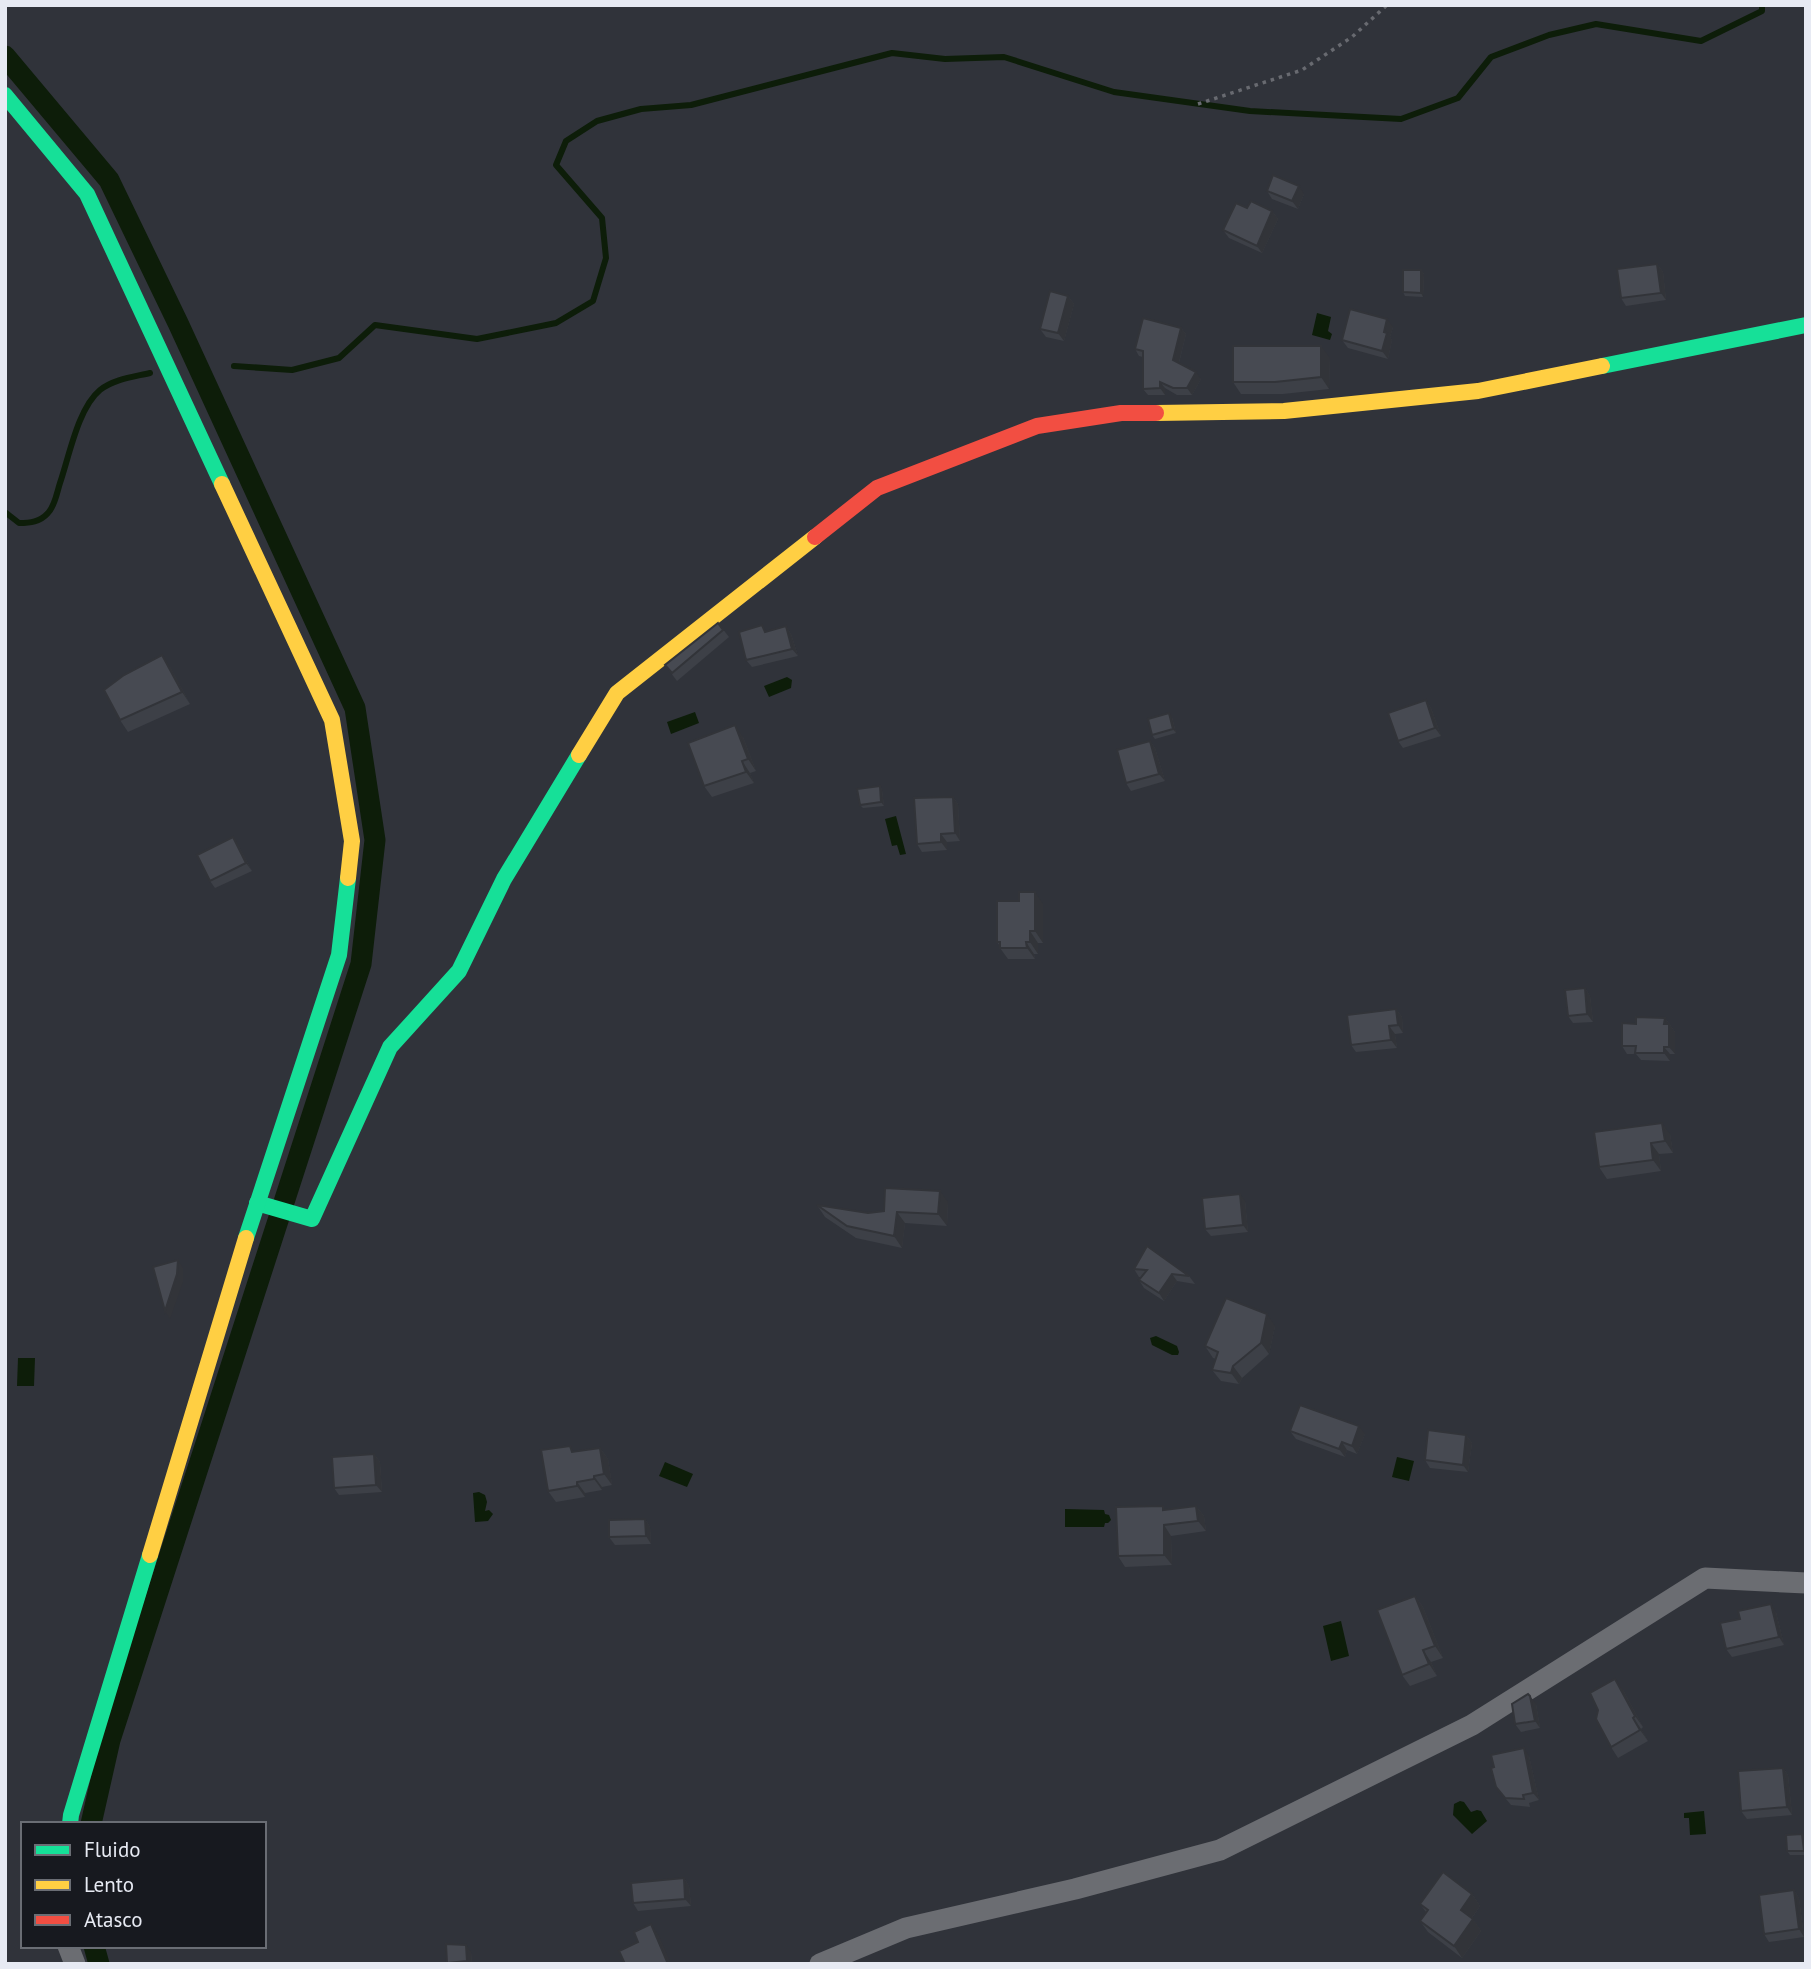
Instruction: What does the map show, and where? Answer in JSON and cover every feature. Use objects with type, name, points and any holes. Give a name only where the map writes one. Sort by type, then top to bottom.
[{"type":"street","points":[[5,96],[87,194],[332,720],[352,841],[339,956],[257,1203],[70,1822]]},
{"type":"street","points":[[257,1203],[312,1219],[390,1047],[460,971],[504,879],[617,694],[877,488],[1037,426],[1121,413],[1284,411],[1478,391],[1806,324]]},
{"type":"street","points":[[820,1964],[906,1928],[1075,1889],[1220,1850],[1472,1725],[1705,1578],[1806,1583]]},
{"type":"path","points":[[1198,104],[1302,70],[1352,37],[1387,5]]},
{"type":"shaded area","points":[[1317,313],[1331,317],[1328,331],[1332,334],[1330,340],[1312,335]]},
{"type":"shaded area","points":[[787,677],[792,680],[791,688],[769,697],[764,686]]},
{"type":"shaded area","points":[[695,712],[699,723],[671,734],[667,722]]},
{"type":"shaded area","points":[[896,816],[906,854],[900,855],[897,845],[892,846],[885,819]]},
{"type":"shaded area","points":[[1156,1336],[1177,1346],[1178,1355],[1172,1355],[1152,1345],[1150,1338]]},
{"type":"shaded area","points":[[18,1358],[35,1358],[34,1386],[17,1386]]},
{"type":"shaded area","points":[[1397,1457],[1414,1461],[1409,1481],[1392,1477]]},
{"type":"shaded area","points":[[665,1462],[693,1474],[687,1487],[659,1476]]},
{"type":"shaded area","points":[[473,1493],[485,1495],[485,1511],[489,1510],[493,1514],[488,1521],[475,1522]]},
{"type":"shaded area","points":[[1065,1509],[1104,1510],[1111,1520],[1105,1523],[1104,1527],[1065,1527]]},
{"type":"shaded area","points":[[1341,1621],[1349,1656],[1331,1661],[1323,1626]]},
{"type":"shaded area","points":[[1464,1802],[1471,1812],[1481,1811],[1487,1821],[1472,1834],[1453,1815],[1454,1804]]},
{"type":"shaded area","points":[[1704,1811],[1706,1834],[1690,1835],[1689,1818],[1684,1818],[1684,1813]]},
{"type":"building","points":[[1273,175],[1299,186],[1292,201],[1267,191]]},
{"type":"building","points":[[1251,201],[1272,211],[1257,246],[1223,230],[1236,203],[1247,208]]},
{"type":"building","points":[[1657,264],[1661,293],[1621,298],[1617,269]]},
{"type":"building","points":[[1403,270],[1421,270],[1421,293],[1403,292]]},
{"type":"building","points":[[1050,291],[1068,296],[1058,333],[1040,329]]},
{"type":"building","points":[[1350,309],[1387,319],[1384,332],[1387,333],[1382,351],[1342,340]]},
{"type":"building","points":[[1143,318],[1181,328],[1173,360],[1196,372],[1187,388],[1173,388],[1160,382],[1160,388],[1143,389],[1143,351],[1135,349]]},
{"type":"building","points":[[1233,346],[1321,346],[1321,377],[1275,382],[1233,382]]},
{"type":"building","points":[[718,623],[723,630],[672,673],[665,665]]},
{"type":"building","points":[[762,625],[765,632],[786,626],[792,649],[746,660],[739,632]]},
{"type":"building","points":[[162,655],[182,692],[120,720],[104,690],[124,675]]},
{"type":"building","points":[[1426,700],[1435,728],[1398,741],[1388,713]]},
{"type":"building","points":[[1169,713],[1173,729],[1152,735],[1148,719]]},
{"type":"building","points":[[735,725],[748,759],[742,761],[746,772],[704,786],[688,743]]},
{"type":"building","points":[[1150,741],[1159,774],[1126,783],[1117,750]]},
{"type":"building","points":[[880,786],[881,802],[860,805],[857,789]]},
{"type":"building","points":[[953,797],[955,833],[941,834],[941,842],[917,844],[914,798]]},
{"type":"building","points":[[233,837],[246,863],[210,881],[197,855]]},
{"type":"building","points":[[1019,892],[1035,892],[1035,931],[1030,931],[1027,948],[1000,948],[1000,942],[997,942],[997,901],[1019,901]]},
{"type":"building","points":[[1585,988],[1587,1014],[1568,1016],[1565,990]]},
{"type":"building","points":[[1396,1009],[1398,1025],[1389,1026],[1391,1040],[1351,1045],[1347,1015]]},
{"type":"building","points":[[1636,1017],[1665,1018],[1664,1024],[1669,1024],[1669,1047],[1664,1047],[1664,1053],[1635,1053],[1636,1046],[1622,1046],[1622,1023],[1636,1024]]},
{"type":"building","points":[[1662,1123],[1665,1141],[1651,1143],[1653,1160],[1599,1167],[1594,1132]]},
{"type":"building","points":[[885,1188],[940,1191],[938,1214],[897,1212],[894,1236],[847,1226],[817,1205],[868,1213],[884,1211]]},
{"type":"building","points":[[1240,1194],[1243,1225],[1205,1229],[1202,1198]]},
{"type":"building","points":[[1147,1246],[1189,1276],[1172,1274],[1159,1293],[1139,1280],[1147,1270],[1134,1269]]},
{"type":"building","points":[[178,1260],[177,1274],[165,1311],[153,1267]]},
{"type":"building","points":[[1226,1298],[1267,1314],[1261,1343],[1233,1366],[1231,1373],[1212,1370],[1218,1352],[1205,1346]]},
{"type":"building","points":[[1300,1405],[1359,1426],[1352,1446],[1342,1442],[1339,1449],[1290,1431]]},
{"type":"building","points":[[1428,1430],[1466,1435],[1463,1465],[1425,1460]]},
{"type":"building","points":[[570,1446],[572,1452],[600,1448],[604,1474],[577,1482],[577,1486],[548,1491],[541,1450]]},
{"type":"building","points":[[374,1454],[376,1485],[334,1488],[332,1457]]},
{"type":"building","points":[[1163,1506],[1163,1510],[1196,1506],[1198,1521],[1164,1525],[1164,1555],[1118,1556],[1116,1507]]},
{"type":"building","points":[[645,1519],[646,1536],[609,1537],[609,1520]]},
{"type":"building","points":[[1415,1596],[1435,1646],[1423,1650],[1429,1664],[1402,1675],[1377,1610]]},
{"type":"building","points":[[1771,1604],[1779,1637],[1726,1649],[1720,1623],[1740,1619],[1738,1611]]},
{"type":"building","points":[[1615,1679],[1640,1730],[1611,1747],[1596,1719],[1598,1710],[1590,1693]]},
{"type":"building","points":[[1528,1694],[1535,1721],[1515,1724],[1512,1704]]},
{"type":"building","points":[[1524,1748],[1533,1793],[1523,1795],[1524,1799],[1505,1798],[1496,1787],[1491,1755]]},
{"type":"building","points":[[1783,1768],[1787,1807],[1741,1811],[1738,1771]]},
{"type":"building","points":[[1802,1834],[1804,1851],[1787,1851],[1786,1835]]},
{"type":"building","points":[[1443,1872],[1472,1894],[1461,1910],[1473,1919],[1454,1946],[1420,1921],[1428,1910],[1420,1904]]},
{"type":"building","points":[[684,1878],[685,1899],[633,1903],[631,1883]]},
{"type":"building","points":[[1794,1890],[1799,1929],[1764,1934],[1759,1895]]},
{"type":"building","points":[[651,1924],[668,1964],[625,1964],[619,1951],[638,1942],[634,1932]]},
{"type":"building","points":[[446,1944],[466,1945],[467,1961],[447,1963]]},
{"type":"waterway","points":[[234,366],[292,370],[339,358],[375,325],[477,339],[556,323],[593,301],[606,258],[602,218],[556,165],[566,141],[597,121],[641,109],[691,105],[892,53],[945,59],[1004,57],[1114,92],[1250,111],[1401,119],[1458,98],[1491,57],[1549,35],[1596,24],[1701,41],[1762,11],[1762,5]]},
{"type":"waterway","points":[[5,56],[109,180],[178,323],[355,708],[375,840],[361,964],[110,1740],[91,1822]]},
{"type":"waterway","points":[[5,512],[19,523],[35,521],[45,516],[54,503],[80,420],[92,398],[111,383],[150,373]]},
{"type":"waterway","points":[[95,1948],[99,1964]]},
{"type":"traffic: fast","points":[[5,95],[87,194],[222,484]]},
{"type":"traffic: fast","points":[[1602,366],[1806,325]]},
{"type":"traffic: fast","points":[[257,1203],[312,1219],[390,1047],[459,971],[504,879],[579,755]]},
{"type":"traffic: fast","points":[[246,1238],[339,955],[348,878]]},
{"type":"traffic: fast","points":[[70,1822],[150,1555]]},
{"type":"traffic: slow","points":[[1156,413],[1284,411],[1478,391],[1602,366]]},
{"type":"traffic: slow","points":[[222,484],[332,720],[352,841],[348,878]]},
{"type":"traffic: slow","points":[[579,755],[617,693],[815,537]]},
{"type":"traffic: slow","points":[[150,1555],[246,1238]]},
{"type":"traffic: jam","points":[[815,537],[877,488],[1037,426],[1121,413],[1156,413]]}]
